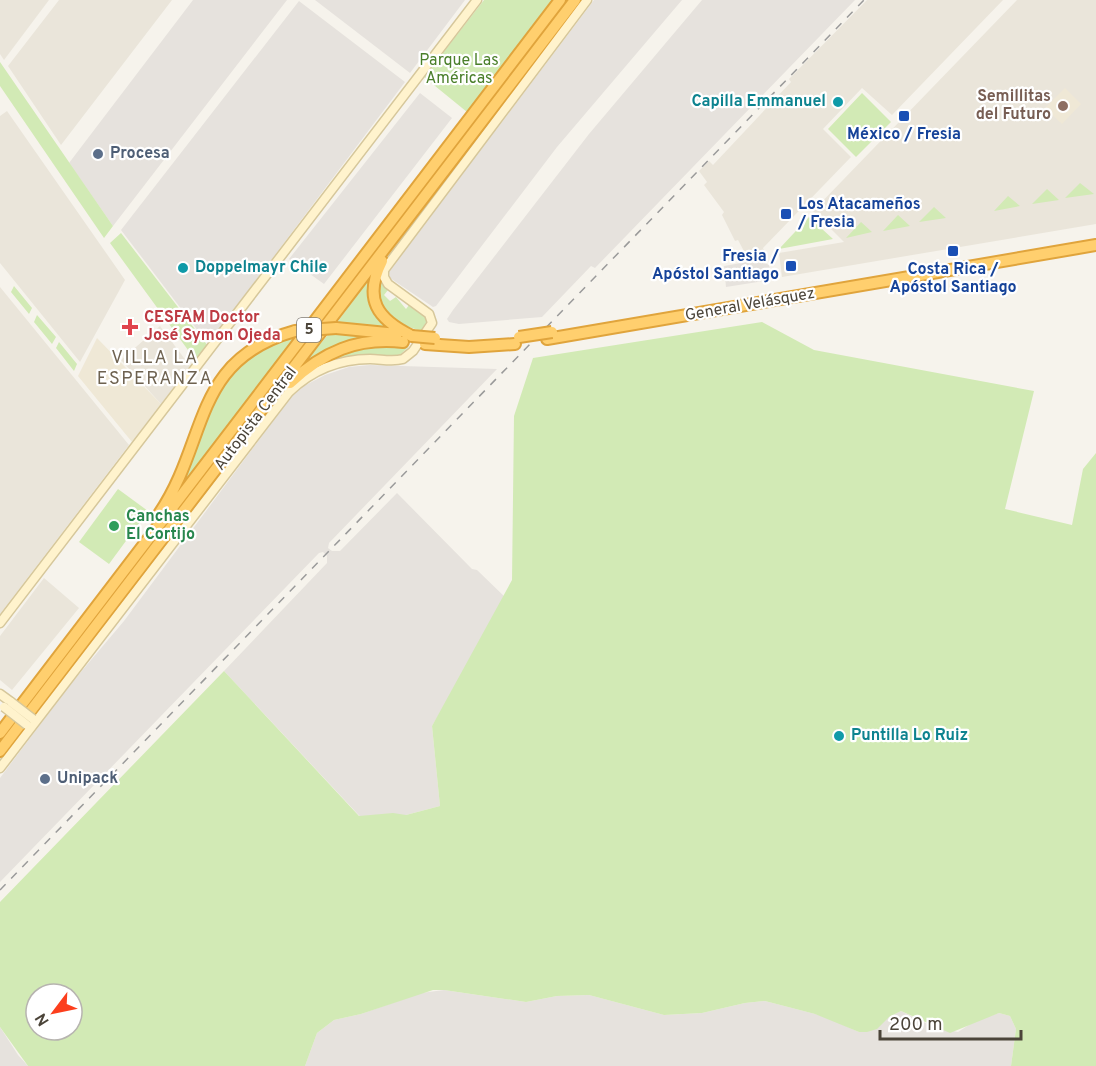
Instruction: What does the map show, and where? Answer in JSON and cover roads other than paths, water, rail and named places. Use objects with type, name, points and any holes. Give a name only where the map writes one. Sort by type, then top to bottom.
[{"type":"highway","name":"Autopista Central","points":[[0,733],[560,0]]},
{"type":"highway","name":"Autopista Central","points":[[0,751],[575,0]]},
{"type":"highway","points":[[397,235],[375,277],[374,297],[385,320],[408,339]]},
{"type":"highway","name":"General Velásquez","points":[[408,339],[469,347],[517,341],[1096,238]]},
{"type":"highway","name":"General Velásquez","points":[[549,335],[1096,245]]},
{"type":"highway","points":[[137,555],[184,472],[204,409],[220,380],[252,350],[295,331],[336,328],[408,339]]},
{"type":"highway","points":[[262,410],[306,368],[337,350],[369,341],[408,339]]},
{"type":"main road","points":[[0,623],[477,0]]},
{"type":"main road","points":[[0,768],[32,723],[289,392],[312,374],[338,363],[367,359],[403,359],[426,334],[432,323],[429,314],[388,284],[384,277],[384,270],[587,0]]},
{"type":"main road","points":[[0,694],[5,704],[32,723]]},
{"type":"railway","points":[[0,890],[864,0]]},
{"type":"place","name":"Capilla Emmanuel","points":[[838,102]]},
{"type":"place","name":"Semillitas del Futuro","points":[[1063,106]]},
{"type":"place","name":"México / Fresia","points":[[904,116]]},
{"type":"place","name":"Procesa","points":[[98,154]]},
{"type":"place","name":"Los Atacameños / Fresia","points":[[786,214]]},
{"type":"place","name":"Costa Rica / Apóstol Santiago","points":[[953,251]]},
{"type":"place","name":"Fresia / Apóstol Santiago","points":[[791,266]]},
{"type":"place","name":"Doppelmayr Chile","points":[[183,268]]},
{"type":"place","name":"CESFAM Doctor José Symon Ojeda","points":[[130,327]]},
{"type":"place","name":"Canchas El Cortijo","points":[[114,526]]},
{"type":"place","name":"Puntilla Lo Ruiz","points":[[839,736]]},
{"type":"place","name":"Unipack","points":[[45,779]]},
{"type":"district","name":"VILLA LA ESPERANZA","points":[[155,368]]},
{"type":"park label","name":"Parque Las Américas","points":[[459,70]]}]
